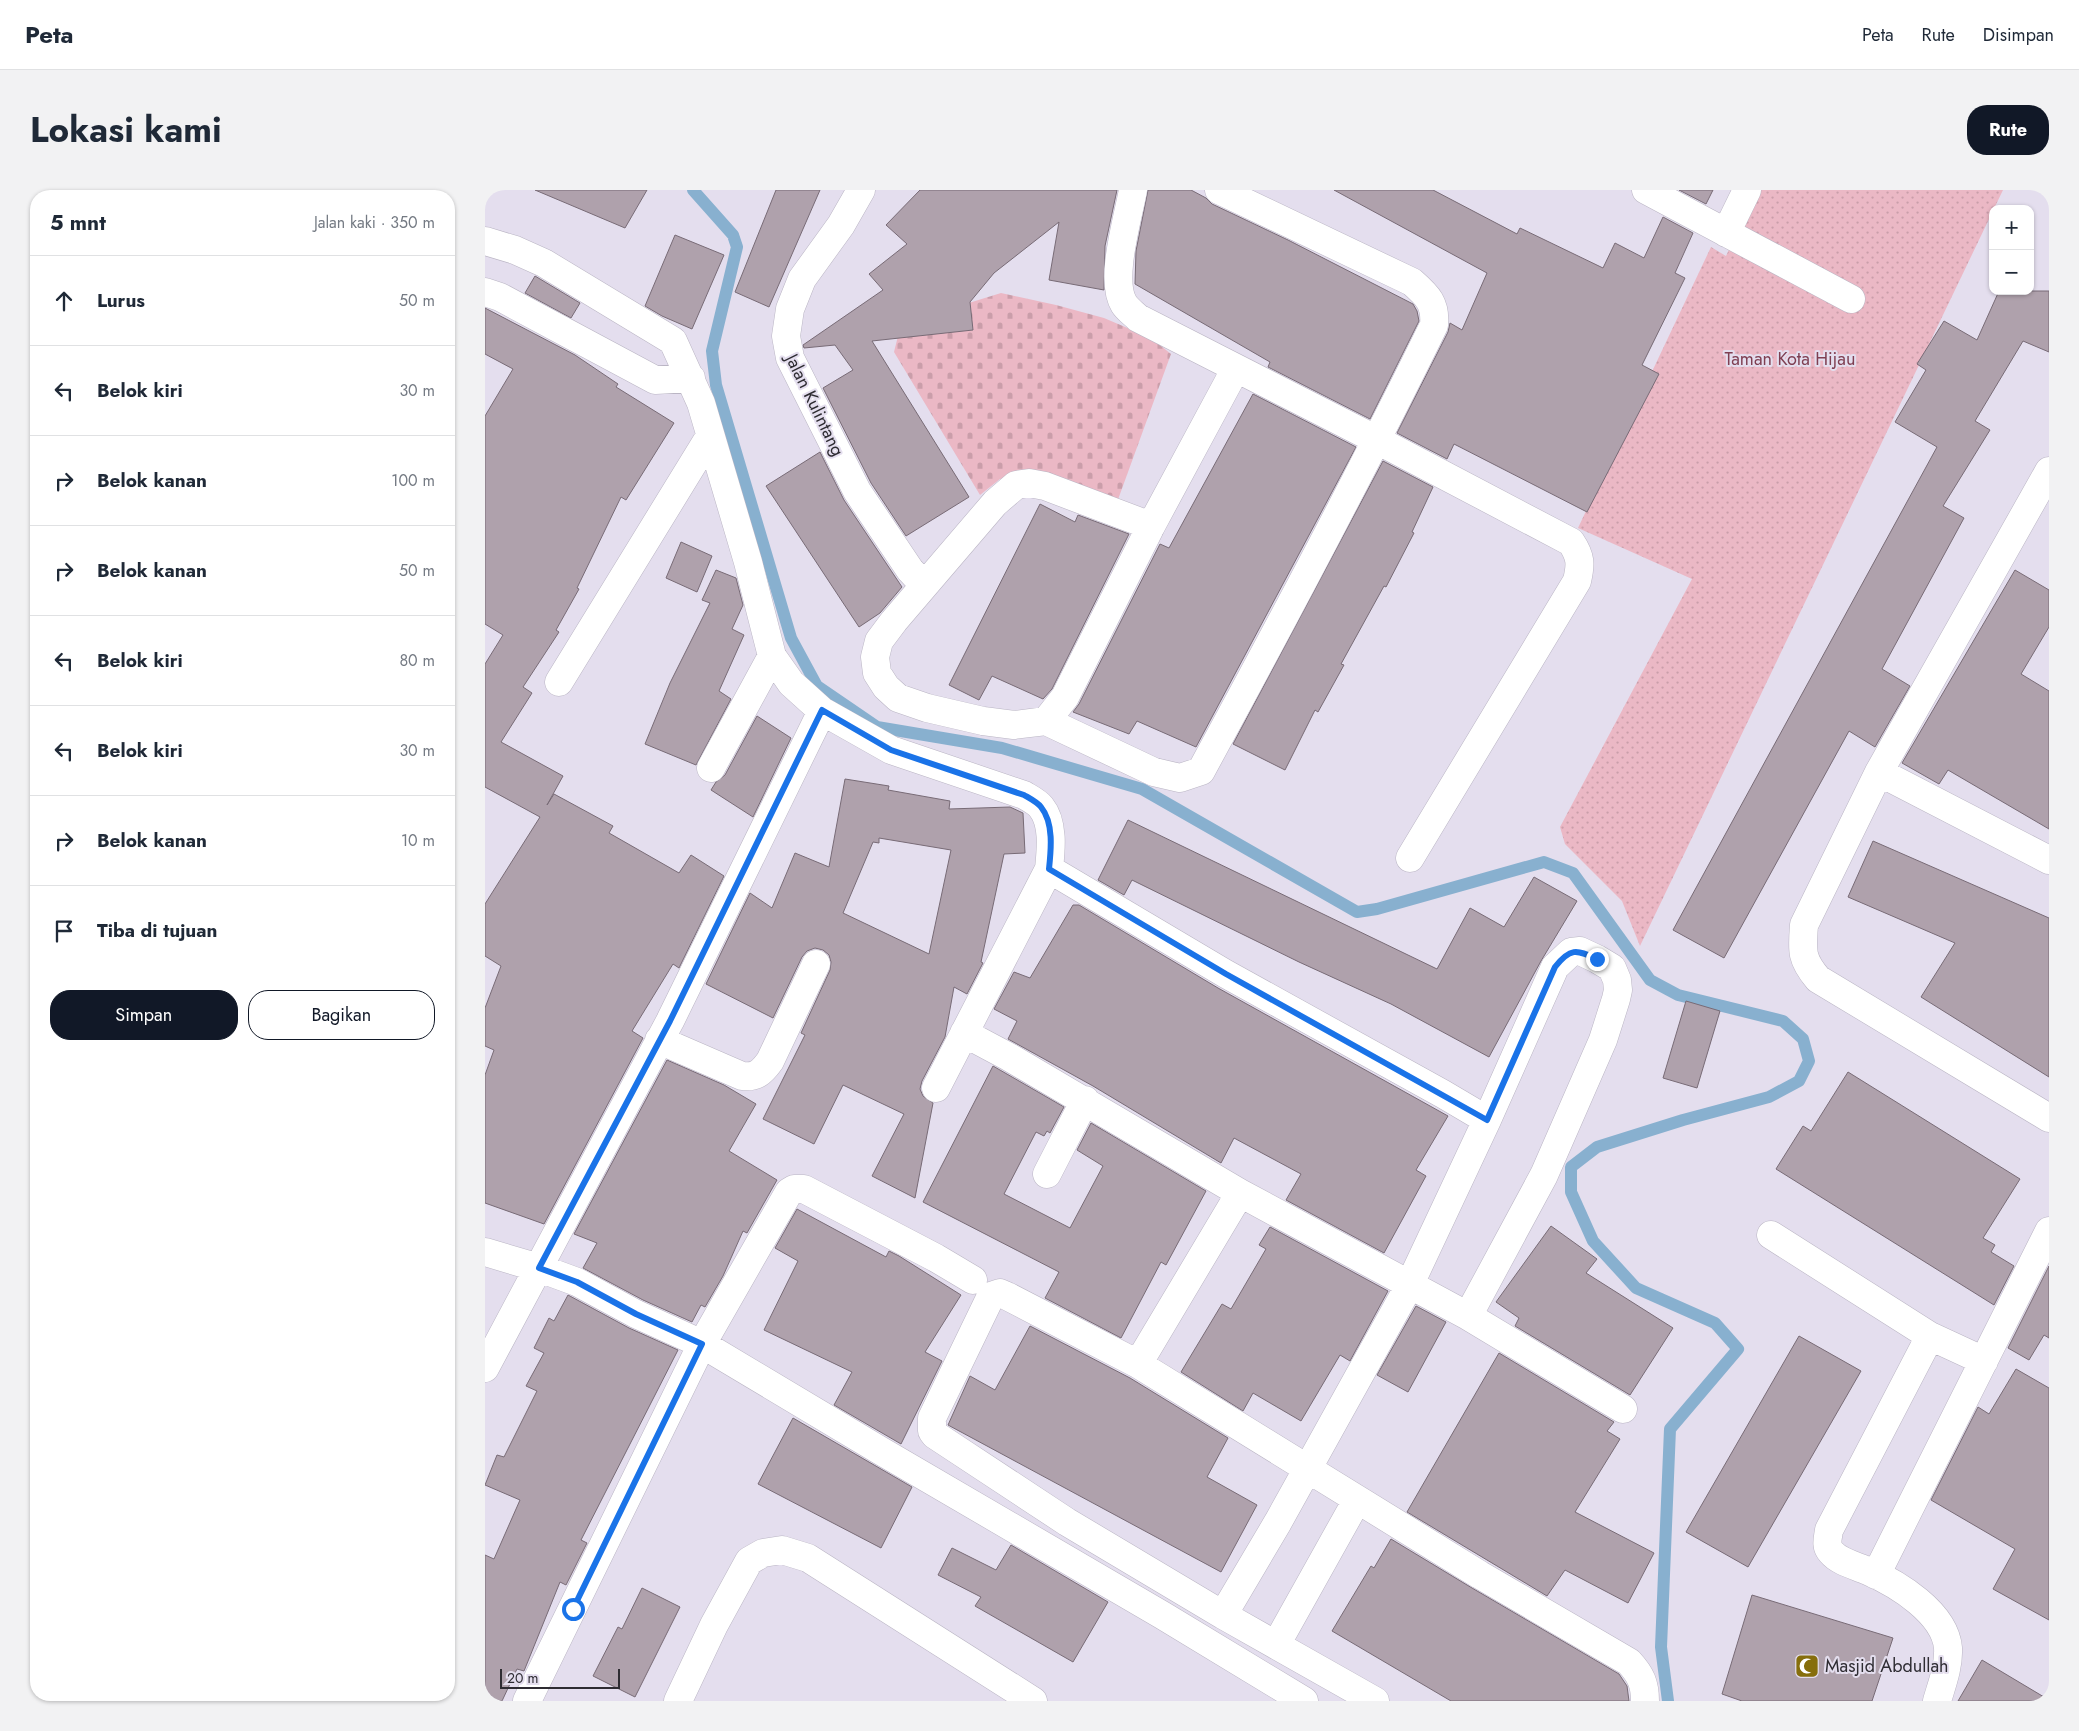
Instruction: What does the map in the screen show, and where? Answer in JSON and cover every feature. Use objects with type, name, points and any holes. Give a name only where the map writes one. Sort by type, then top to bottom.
[{"type":"street","name":"Jalan Kulintang","points":[[861,190],[841,225],[802,279],[790,309],[786,336],[790,358],[800,381],[823,422],[857,491],[910,570],[924,585]]},
{"type":"street","points":[[1133,190],[1118,267],[1118,286],[1124,305],[1138,318],[1571,542],[1579,553],[1580,566],[1577,581],[1410,858]]},
{"type":"street","points":[[1151,526],[1045,486],[1029,483],[1016,485],[995,503],[924,585],[879,641],[875,657],[877,673],[886,687],[898,698],[927,708],[983,721],[1014,725],[1046,721],[1154,772],[1180,778],[1201,771],[1313,565],[1377,440],[1434,325],[1435,313],[1432,302],[1413,282],[1219,190]]},
{"type":"street","points":[[1646,190],[1851,299]]},
{"type":"street","points":[[1732,236],[1747,190]]},
{"type":"street","points":[[485,241],[515,250],[544,263],[673,341],[701,403],[748,562],[772,656],[791,683],[822,710],[891,750],[1024,795],[1041,807],[1049,825],[1051,847],[1049,869],[936,1088]]},
{"type":"street","points":[[485,292],[501,297],[655,380],[691,378]]},
{"type":"street","points":[[1046,721],[1065,697],[1151,526],[1236,368]]},
{"type":"street","points":[[559,682],[710,436]]},
{"type":"street","points":[[2049,471],[2039,512],[1879,772],[1804,925],[1803,946],[1807,966],[1819,979],[2049,1118]]},
{"type":"street","points":[[711,768],[772,656]]},
{"type":"street","points":[[485,1368],[659,1040],[822,710]]},
{"type":"street","points":[[1879,772],[2049,860]]},
{"type":"street","points":[[1049,869],[1226,974],[1435,1089],[1487,1120]]},
{"type":"street","points":[[1223,1615],[1307,1470],[1409,1286],[1487,1120],[1555,967],[1562,958],[1571,952],[1580,951],[1612,968],[1617,980],[1618,990],[1603,1040],[1544,1175],[1468,1316]]},
{"type":"street","points":[[659,1040],[742,1076],[751,1077],[762,1072],[770,1061],[816,964]]},
{"type":"street","points":[[964,1033],[1085,1100],[1240,1194],[1468,1316],[1623,1409]]},
{"type":"street","points":[[1047,1174],[1085,1100]]},
{"type":"street","points":[[527,1701],[702,1344],[789,1192],[804,1190],[936,1258],[973,1280]]},
{"type":"street","points":[[1138,1364],[1240,1194]]},
{"type":"street","points":[[1876,1575],[2049,1231]]},
{"type":"street","points":[[1771,1235],[1930,1336],[1984,1361]]},
{"type":"street","points":[[485,1252],[539,1268],[577,1282],[636,1314],[702,1344],[1162,1615],[1304,1701]]},
{"type":"street","points":[[1375,1701],[1223,1615],[1067,1522],[935,1435],[932,1431],[932,1418],[991,1296],[995,1294],[1007,1296],[1138,1364],[1307,1470],[1629,1662],[1639,1673],[1644,1684],[1645,1701]]},
{"type":"street","points":[[1930,1336],[1829,1530],[1827,1542],[1829,1551],[1836,1557],[1876,1575],[1911,1595],[1943,1628],[1948,1648],[1946,1670],[1937,1701]]},
{"type":"street","points":[[1276,1645],[1357,1500]]},
{"type":"street","points":[[678,1701],[714,1625],[749,1562],[763,1553],[782,1550],[808,1558],[1033,1701]]},
{"type":"green space","name":"Taman Kota Hijau","points":[[1757,190],[2003,190],[1996,205],[1989,205],[1989,219],[1640,946],[1622,901],[1565,844],[1560,827],[1692,579],[1578,528],[1711,247],[1726,256]]},
{"type":"green space","points":[[1001,293],[1104,318],[1151,338],[1171,354],[1116,505],[1028,475],[1000,479],[980,495],[894,352],[901,324]]},
{"type":"building","points":[[535,190],[647,190],[625,228]]},
{"type":"building","points":[[776,190],[820,190],[769,307],[735,292]]},
{"type":"building","points":[[920,190],[1117,190],[1105,246],[1104,290],[1049,280],[1059,222],[994,273],[970,302],[973,330],[872,341],[969,497],[906,536],[871,483],[823,388],[853,370],[835,345],[804,348],[803,345],[883,290],[869,274],[907,244],[886,225]]},
{"type":"building","points":[[1148,190],[1191,190],[1206,198],[1212,204],[1288,240],[1413,304],[1419,321],[1370,419],[1268,367],[1270,362],[1135,284],[1136,251]]},
{"type":"building","points":[[1334,190],[1433,190],[1517,234],[1520,228],[1603,268],[1615,243],[1644,258],[1663,217],[1693,233],[1675,273],[1685,278],[1642,365],[1659,374],[1587,512],[1454,444],[1447,459],[1397,433],[1448,332],[1450,323],[1462,330],[1487,273]]},
{"type":"building","points":[[1679,190],[1713,190],[1706,204]]},
{"type":"building","points":[[675,235],[724,255],[692,329],[662,316],[645,306]]},
{"type":"building","points":[[535,276],[580,303],[571,318],[525,293]]},
{"type":"building","points":[[2034,291],[2049,291],[2049,352],[2023,341],[1975,421],[1990,430],[1943,506],[1964,518],[1882,669],[1910,686],[1875,747],[1849,731],[1724,958],[1673,930],[1937,447],[1895,422],[1926,370],[1917,364],[1944,321],[1977,340],[1997,295],[2034,295]]},
{"type":"building","points":[[485,308],[575,355],[618,384],[616,387],[674,423],[626,500],[621,497],[577,588],[579,589],[556,630],[559,632],[523,687],[532,693],[501,742],[563,776],[547,805],[554,794],[613,826],[609,833],[679,873],[691,855],[724,876],[679,968],[673,964],[632,1031],[643,1038],[544,1224],[485,1203],[485,1075],[494,1050],[485,1046],[485,1008],[501,966],[485,956],[485,904],[540,817],[485,787],[485,664],[503,635],[485,624],[485,416],[513,369],[485,354]]},
{"type":"building","points":[[1253,394],[1356,447],[1196,747],[1137,721],[1129,734],[1073,712],[1079,704],[1160,544],[1169,548]]},
{"type":"building","points":[[820,452],[844,500],[902,587],[880,613],[859,627],[766,486]]},
{"type":"building","points":[[1383,461],[1433,487],[1412,532],[1414,533],[1386,587],[1384,586],[1341,664],[1344,665],[1318,712],[1315,710],[1285,770],[1233,744]]},
{"type":"building","points":[[1040,504],[1075,522],[1078,515],[1129,534],[1052,689],[1043,699],[992,676],[979,700],[949,685]]},
{"type":"building","points":[[681,542],[712,556],[697,592],[666,578]]},
{"type":"building","points":[[716,570],[736,578],[743,605],[732,629],[744,635],[719,691],[731,699],[696,765],[645,744],[670,683],[710,603],[702,600]]},
{"type":"building","points":[[2015,570],[2049,590],[2049,627],[2021,674],[2049,691],[2049,829],[1948,770],[1939,784],[1902,763]]},
{"type":"building","points":[[757,716],[791,738],[753,817],[711,790],[716,782],[725,775]]},
{"type":"building","points":[[845,779],[889,786],[888,790],[950,801],[949,809],[1010,807],[1023,813],[1025,853],[1004,854],[981,962],[983,963],[967,994],[954,987],[945,1037],[922,1081],[920,1089],[923,1096],[933,1103],[915,1198],[872,1176],[904,1114],[843,1085],[814,1144],[763,1119],[805,1035],[801,1033],[830,970],[831,962],[829,955],[823,950],[815,948],[807,951],[802,957],[773,1018],[706,984],[750,893],[772,908],[795,853],[829,867]],"holes":[[[879,838],[951,850],[929,954],[843,913],[873,842],[879,843]]]},
{"type":"building","points":[[1128,820],[1437,969],[1470,908],[1504,927],[1534,877],[1577,901],[1541,961],[1489,1057],[1391,1004],[1299,962],[1132,880],[1124,895],[1098,880]]},
{"type":"building","points":[[1873,841],[2049,918],[2049,1077],[1921,997],[1955,943],[1848,897]]},
{"type":"building","points":[[1073,905],[1079,905],[1218,988],[1448,1116],[1416,1170],[1426,1176],[1384,1253],[1286,1200],[1301,1174],[1234,1138],[1221,1163],[1093,1086],[1008,1039],[1017,1021],[994,1009],[1014,972],[1030,978]]},
{"type":"building","points":[[1686,1001],[1720,1011],[1697,1088],[1663,1078]]},
{"type":"building","points":[[667,1060],[724,1085],[756,1104],[729,1151],[777,1180],[747,1233],[743,1231],[723,1276],[705,1307],[701,1305],[692,1322],[643,1300],[583,1268],[597,1243],[574,1234]]},
{"type":"building","points":[[993,1066],[1064,1107],[1050,1133],[1047,1131],[1044,1136],[1036,1132],[1004,1194],[1070,1228],[1103,1166],[1077,1150],[1091,1123],[1206,1191],[1166,1265],[1161,1262],[1121,1338],[1045,1298],[1059,1272],[923,1202]]},
{"type":"building","points":[[1848,1072],[2020,1179],[1983,1238],[1995,1245],[1991,1252],[2014,1266],[1994,1305],[1776,1169],[1803,1126],[1811,1131]]},
{"type":"building","points":[[797,1209],[886,1257],[889,1251],[899,1256],[961,1295],[925,1352],[942,1361],[901,1444],[834,1405],[852,1372],[764,1330],[798,1261],[775,1248]]},
{"type":"building","points":[[1551,1226],[1597,1259],[1586,1273],[1673,1328],[1630,1395],[1515,1326],[1519,1318],[1496,1302]]},
{"type":"building","points":[[1270,1227],[1388,1291],[1350,1361],[1340,1355],[1301,1421],[1253,1393],[1243,1411],[1181,1372],[1222,1304],[1231,1309],[1266,1249],[1259,1245]]},
{"type":"building","points":[[2049,1266],[2049,1338],[2044,1335],[2029,1360],[2008,1348]]},
{"type":"building","points":[[568,1295],[629,1328],[678,1350],[581,1540],[587,1543],[566,1585],[560,1582],[524,1671],[517,1669],[502,1701],[485,1701],[485,1555],[494,1559],[520,1500],[485,1485],[497,1455],[504,1457],[537,1391],[526,1386],[544,1353],[534,1348],[549,1318],[554,1321]]},
{"type":"building","points":[[1416,1306],[1446,1322],[1408,1392],[1377,1375]]},
{"type":"building","points":[[1030,1326],[1130,1378],[1228,1438],[1207,1477],[1257,1505],[1221,1572],[948,1425],[970,1376],[995,1390]]},
{"type":"building","points":[[1799,1336],[1861,1371],[1748,1567],[1686,1532]]},
{"type":"building","points":[[1499,1353],[1614,1422],[1607,1431],[1620,1439],[1575,1512],[1654,1553],[1628,1603],[1565,1570],[1547,1596],[1407,1512]]},
{"type":"building","points":[[2016,1369],[2049,1388],[2049,1620],[1993,1589],[2015,1549],[1931,1500],[1978,1407],[1989,1414]]},
{"type":"building","points":[[793,1418],[912,1487],[881,1548],[758,1484]]},
{"type":"building","points":[[1391,1539],[1619,1674],[1627,1686],[1629,1701],[1451,1701],[1332,1631],[1371,1566],[1374,1568]]},
{"type":"building","points":[[1011,1545],[1108,1602],[1073,1662],[975,1606],[981,1597],[938,1575],[952,1548],[996,1570]]},
{"type":"building","points":[[642,1588],[680,1607],[635,1697],[593,1676],[618,1627],[622,1629]]},
{"type":"building","name":"Masjid Abdullah","points":[[1752,1595],[1893,1638],[1872,1701],[1742,1701],[1722,1694]]},
{"type":"building","points":[[1982,1660],[2049,1700],[2049,1701],[1958,1701]]},
{"type":"waterway","points":[[693,190],[733,235],[737,247],[712,351],[716,385],[791,638],[817,686],[877,727],[1002,748],[1142,789],[1357,912],[1377,909],[1544,862],[1573,873],[1650,980],[1678,995],[1783,1021],[1803,1039],[1809,1061],[1799,1081],[1769,1097],[1683,1120],[1597,1147],[1571,1167],[1571,1192],[1593,1241],[1636,1288],[1715,1323],[1738,1349],[1670,1429],[1661,1647],[1668,1701]]},
{"type":"place","name":"Masjid Abdullah","points":[[1807,1666]]},
{"type":"route","points":[[573,1609],[702,1344],[636,1314],[577,1282],[539,1268],[670,1021],[822,710],[891,750],[1024,795],[1041,807],[1049,825],[1051,847],[1049,869],[1226,974],[1487,1120],[1555,967],[1562,958],[1571,952],[1580,951],[1597,959]]}]
